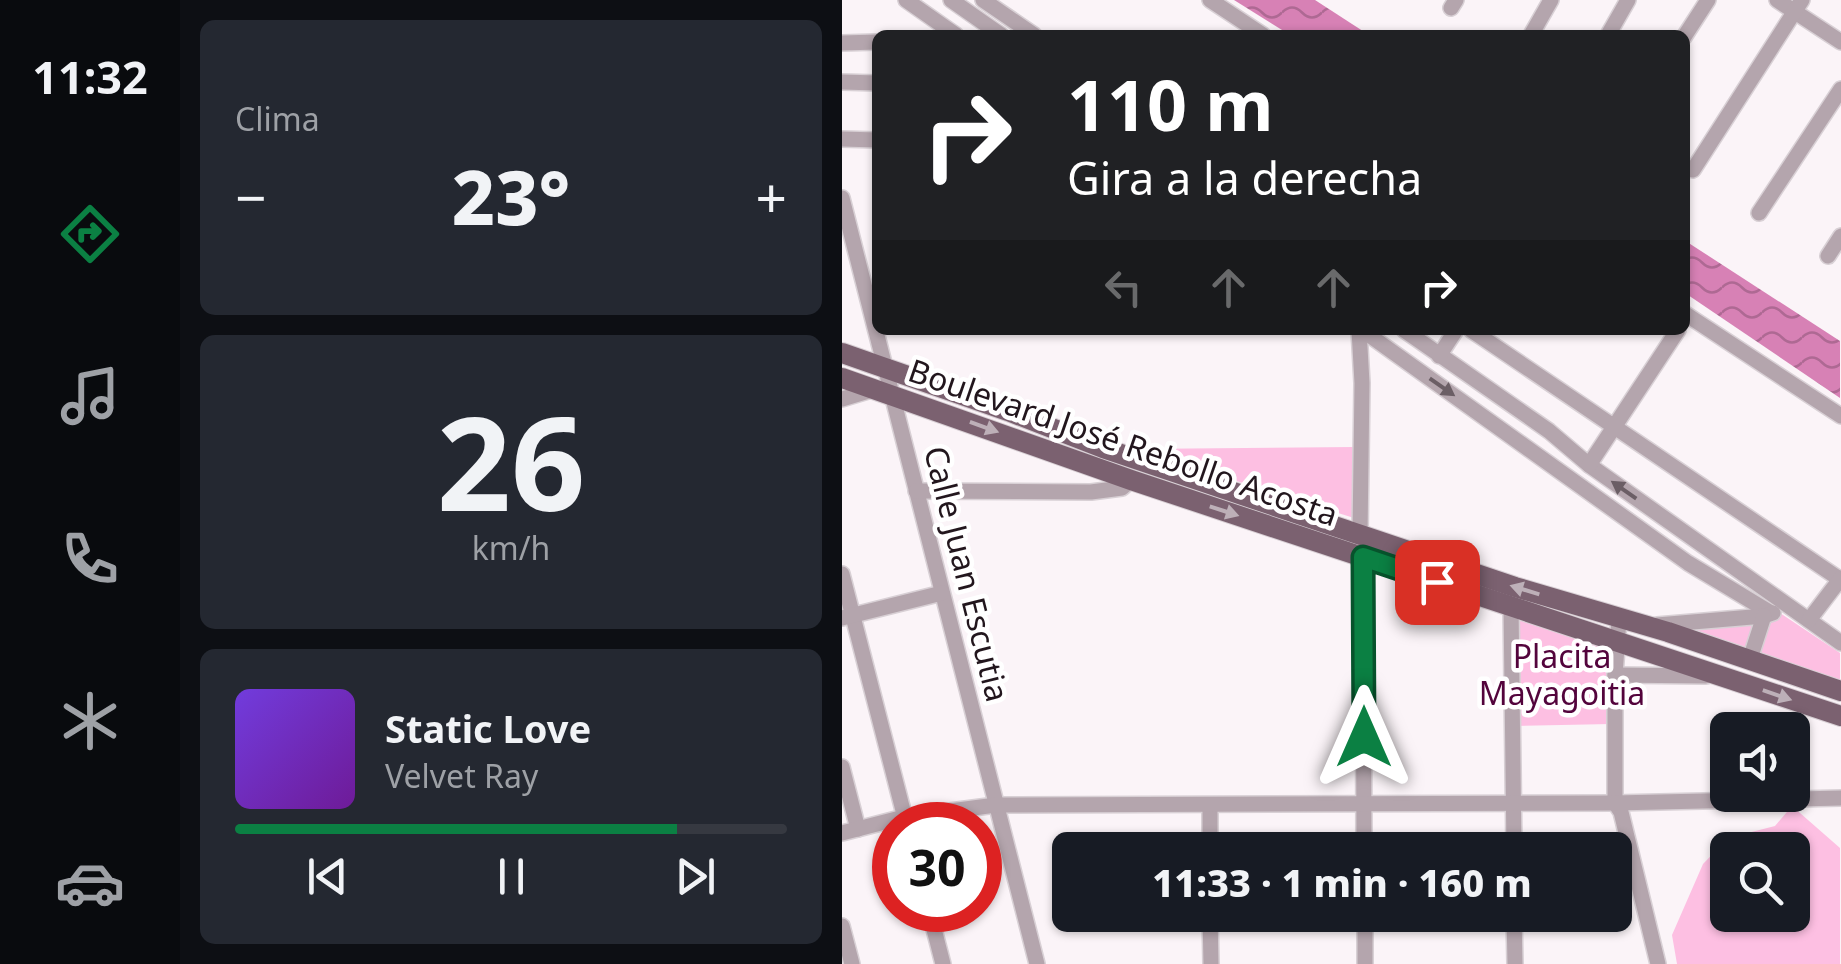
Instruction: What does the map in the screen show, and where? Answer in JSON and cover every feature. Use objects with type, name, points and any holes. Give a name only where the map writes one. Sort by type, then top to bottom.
[{"type":"main road","name":"Boulevard José Rebollo Acosta","points":[[842,353],[1103,448],[1840,691]]},
{"type":"main road","name":"Boulevard José Rebollo Acosta","points":[[842,378],[1131,480],[1840,716]]},
{"type":"main road","points":[[1363,557],[1380,550],[1438,567],[1456,567]]},
{"type":"street","points":[[906,0],[949,30]]},
{"type":"street","points":[[952,0],[994,30]]},
{"type":"street","points":[[983,0],[1027,30]]},
{"type":"street","points":[[1210,0],[1255,30]]},
{"type":"street","points":[[1534,30],[1551,0]]},
{"type":"street","points":[[1611,30],[1628,0]]},
{"type":"street","points":[[1689,30],[1708,0]]},
{"type":"street","points":[[1777,0],[1798,6],[1840,42]]},
{"type":"street","points":[[1692,170],[1798,6]]},
{"type":"street","points":[[842,43],[872,42]]},
{"type":"street","points":[[842,82],[872,82]]},
{"type":"street","points":[[1760,213],[1840,89]]},
{"type":"street","points":[[842,139],[872,140]]},
{"type":"street","name":"Calle Juan Escutia","points":[[842,198],[872,317]]},
{"type":"street","points":[[1828,256],[1840,236]]},
{"type":"street","points":[[1690,319],[1840,416]]},
{"type":"street","name":"Calle Juan Escutia","points":[[877,335],[885,368],[883,392],[916,491],[995,802]]},
{"type":"street","points":[[1360,535],[1361,335]]},
{"type":"street","points":[[1368,335],[1767,615]]},
{"type":"street","points":[[1411,335],[1549,430],[1589,465],[1840,642]]},
{"type":"street","points":[[1439,356],[1453,335]]},
{"type":"street","points":[[1478,335],[1840,580],[1809,620]]},
{"type":"street","points":[[1589,465],[1675,335]]},
{"type":"street","points":[[842,398],[883,392]]},
{"type":"street","points":[[1524,445],[1549,430]]},
{"type":"street","points":[[916,491],[1092,492],[1122,488],[1131,480]]},
{"type":"street","points":[[1363,557],[1364,832]]},
{"type":"street","points":[[842,574],[847,616],[901,802]]},
{"type":"street","points":[[847,616],[942,592]]},
{"type":"street","points":[[1511,606],[1514,832]]},
{"type":"street","points":[[1648,626],[1767,615],[1790,607]]},
{"type":"street","points":[[1750,660],[1767,615]]},
{"type":"street","points":[[1619,618],[1614,803],[1621,812],[1658,964]]},
{"type":"street","points":[[1615,675],[1722,676]]},
{"type":"street","points":[[842,766],[850,831]]},
{"type":"street","points":[[1002,806],[1840,798]]},
{"type":"street","points":[[1210,804],[1210,832]]},
{"type":"street","name":"Calle Juan Escutia","points":[[1002,829],[1037,964]]},
{"type":"street","points":[[842,926],[852,964]]},
{"type":"street","points":[[935,932],[943,964]]},
{"type":"street","points":[[1210,932],[1210,964]]},
{"type":"street","points":[[1364,932],[1365,964]]},
{"type":"street","points":[[1514,932],[1515,964]]},
{"type":"green space","points":[[1354,447],[1354,518],[1135,449]]},
{"type":"green space","name":"Placita Mayagoitia","points":[[1514,608],[1612,642],[1611,724],[1514,726]]},
{"type":"green space","points":[[1780,613],[1840,653],[1840,685],[1671,626]]},
{"type":"green space","points":[[1787,812],[1799,812],[1840,848],[1840,964],[1677,964],[1672,935],[1703,864],[1710,857],[1710,932],[1810,932],[1810,832],[1752,832],[1775,826]]},
{"type":"water","points":[[1234,0],[1315,0],[1361,30],[1282,30]]},
{"type":"water","points":[[1690,244],[1840,341],[1840,398],[1690,296]]},
{"type":"route","points":[[1364,737],[1363,557],[1437,582]]}]
